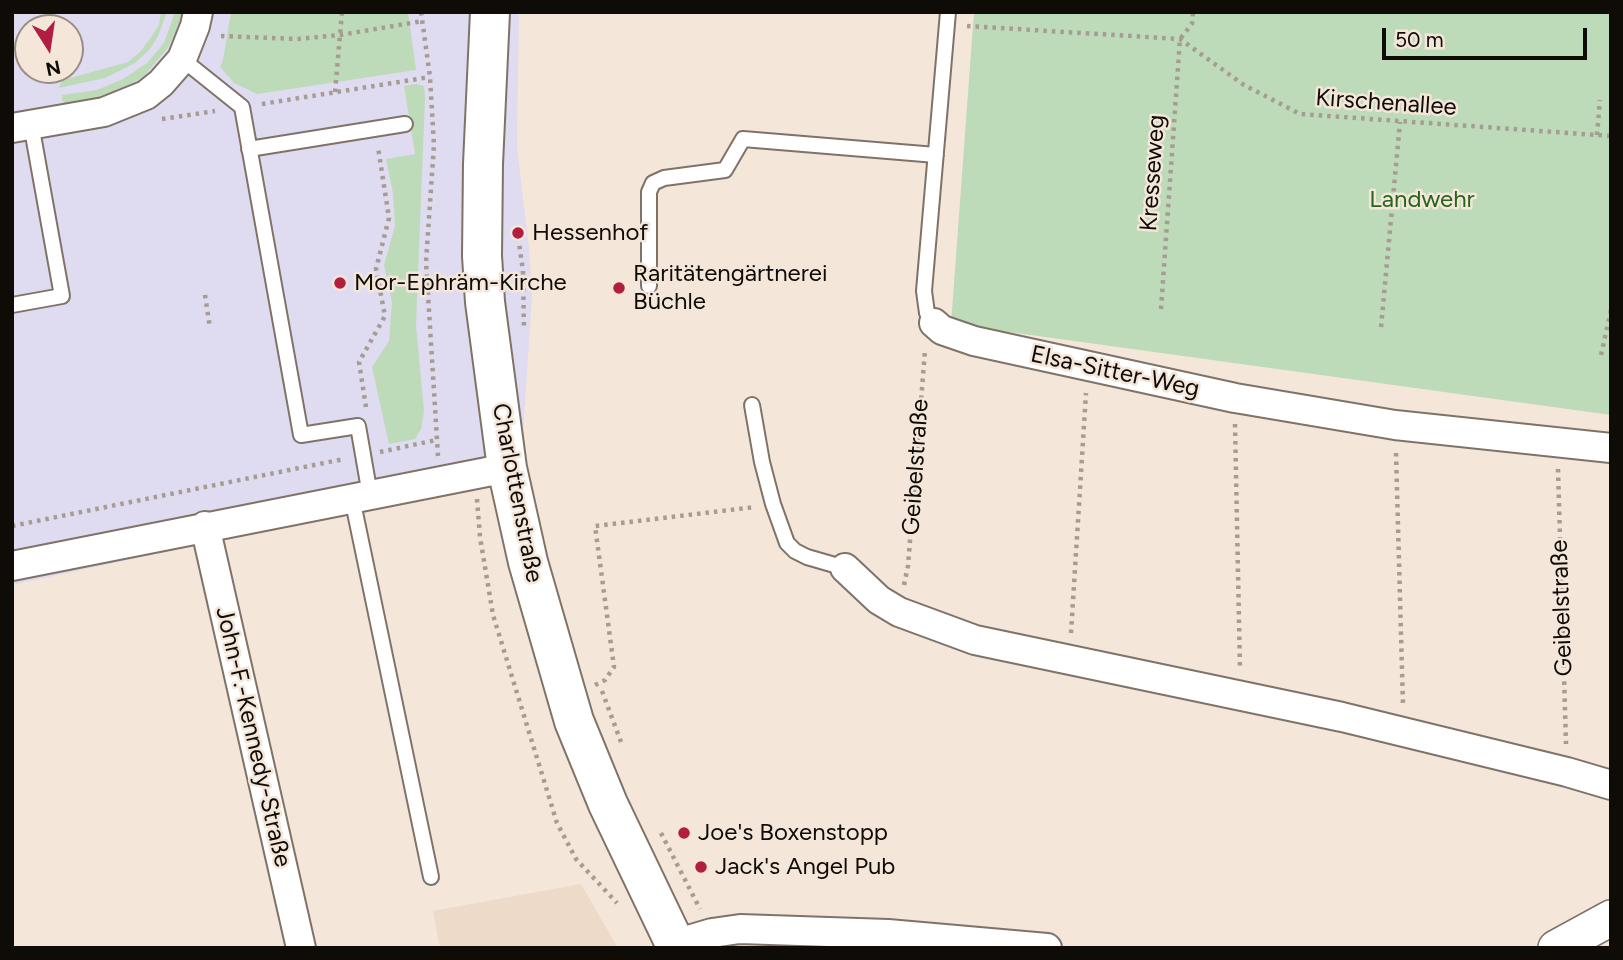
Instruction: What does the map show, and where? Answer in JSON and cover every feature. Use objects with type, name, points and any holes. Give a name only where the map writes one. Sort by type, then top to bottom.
[{"type":"main road","name":"Charlottenstraße","points":[[490,12],[482,256],[485,302],[507,468],[528,562],[582,688],[608,804],[676,946]]},
{"type":"street","points":[[22,126],[104,112],[154,89],[191,35]]},
{"type":"street","name":"Elsa-Sitter-Weg","points":[[934,323],[955,336],[1235,398],[1395,425],[1611,448]]},
{"type":"street","points":[[12,566],[507,468]]},
{"type":"street","name":"John-F.-Kennedy-Straße","points":[[205,526],[301,948]]},
{"type":"street","points":[[845,568],[879,600],[899,612],[975,640],[1403,732],[1611,785]]},
{"type":"street","points":[[1556,948],[1611,918]]},
{"type":"street","points":[[676,946],[712,933],[740,929],[947,938],[1047,948]]},
{"type":"lane","points":[[934,323],[927,313],[924,291],[947,18]]},
{"type":"lane","points":[[191,35],[242,107],[301,435],[358,426],[364,455],[361,496],[431,877]]},
{"type":"lane","points":[[249,149],[405,124]]},
{"type":"lane","points":[[12,305],[62,296],[22,126]]},
{"type":"lane","points":[[649,286],[649,192],[653,183],[664,178],[726,170],[743,139],[936,155]]},
{"type":"lane","points":[[752,405],[758,444],[773,504],[787,543],[795,551],[845,568]]},
{"type":"path","points":[[335,92],[342,12]]},
{"type":"path","points":[[421,12],[430,77],[434,145],[426,262],[436,440],[442,481]]},
{"type":"path","points":[[947,18],[1180,39],[1192,24],[1193,12]]},
{"type":"path","points":[[191,35],[297,39],[423,22]]},
{"type":"path","name":"Kirschenallee","points":[[1180,39],[1244,85],[1300,114],[1611,136]]},
{"type":"path","name":"Kresseweg","points":[[1161,309],[1180,39]]},
{"type":"path","points":[[1597,135],[1600,100]]},
{"type":"path","points":[[1381,327],[1400,122]]},
{"type":"path","points":[[367,414],[359,362],[385,316],[376,269],[389,218],[378,142]]},
{"type":"path","points":[[516,220],[523,271],[523,336]]},
{"type":"path","points":[[205,295],[210,328]]},
{"type":"path","points":[[1601,355],[1611,310]]},
{"type":"path","name":"Geibelstraße","points":[[899,612],[908,566],[924,351],[934,323]]},
{"type":"path","points":[[1069,662],[1087,365]]},
{"type":"path","points":[[1235,398],[1240,696]]},
{"type":"path","points":[[1395,425],[1403,732]]},
{"type":"path","points":[[12,526],[436,440]]},
{"type":"path","name":"Geibelstraße","points":[[1558,444],[1567,772]]},
{"type":"path","points":[[582,688],[605,680],[614,667],[595,526],[773,504]]},
{"type":"path","points":[[582,688],[596,672]]},
{"type":"path","points":[[582,688],[622,745]]},
{"type":"path","points":[[659,828],[712,933]]},
{"type":"shaded area","points":[[12,12],[519,12],[517,146],[532,298],[520,475],[12,585]]},
{"type":"shaded area","points":[[581,884],[618,948],[440,948],[433,911]]},
{"type":"green space","points":[[161,12],[167,12],[150,49],[135,63],[105,78],[84,82],[84,74],[128,62],[140,52],[159,25]]},
{"type":"green space","points":[[175,12],[183,12],[177,30],[167,49],[143,77],[118,91],[92,99],[65,103],[62,100],[62,95],[97,90],[123,79],[147,63],[164,43]]},
{"type":"green space","points":[[231,12],[408,12],[416,70],[257,94],[234,83],[220,67]]},
{"type":"green space","name":"Landwehr","points":[[974,12],[1611,12],[1611,415],[951,324]]},
{"type":"green space","points":[[60,84],[77,84],[58,88]]},
{"type":"green space","points":[[404,86],[424,86],[425,98],[416,325],[424,411],[421,429],[415,439],[389,444],[372,367],[389,341],[392,302],[384,265],[395,226],[393,193],[386,159],[415,154]]},
{"type":"place","name":"Hessenhof","points":[[518,233]]},
{"type":"place","name":"Mor-Ephräm-Kirche","points":[[340,283]]},
{"type":"place","name":"Raritätengärtnerei Büchle","points":[[619,288]]},
{"type":"place","name":"Joe's Boxenstopp","points":[[684,833]]},
{"type":"place","name":"Jack's Angel Pub","points":[[701,867]]}]
